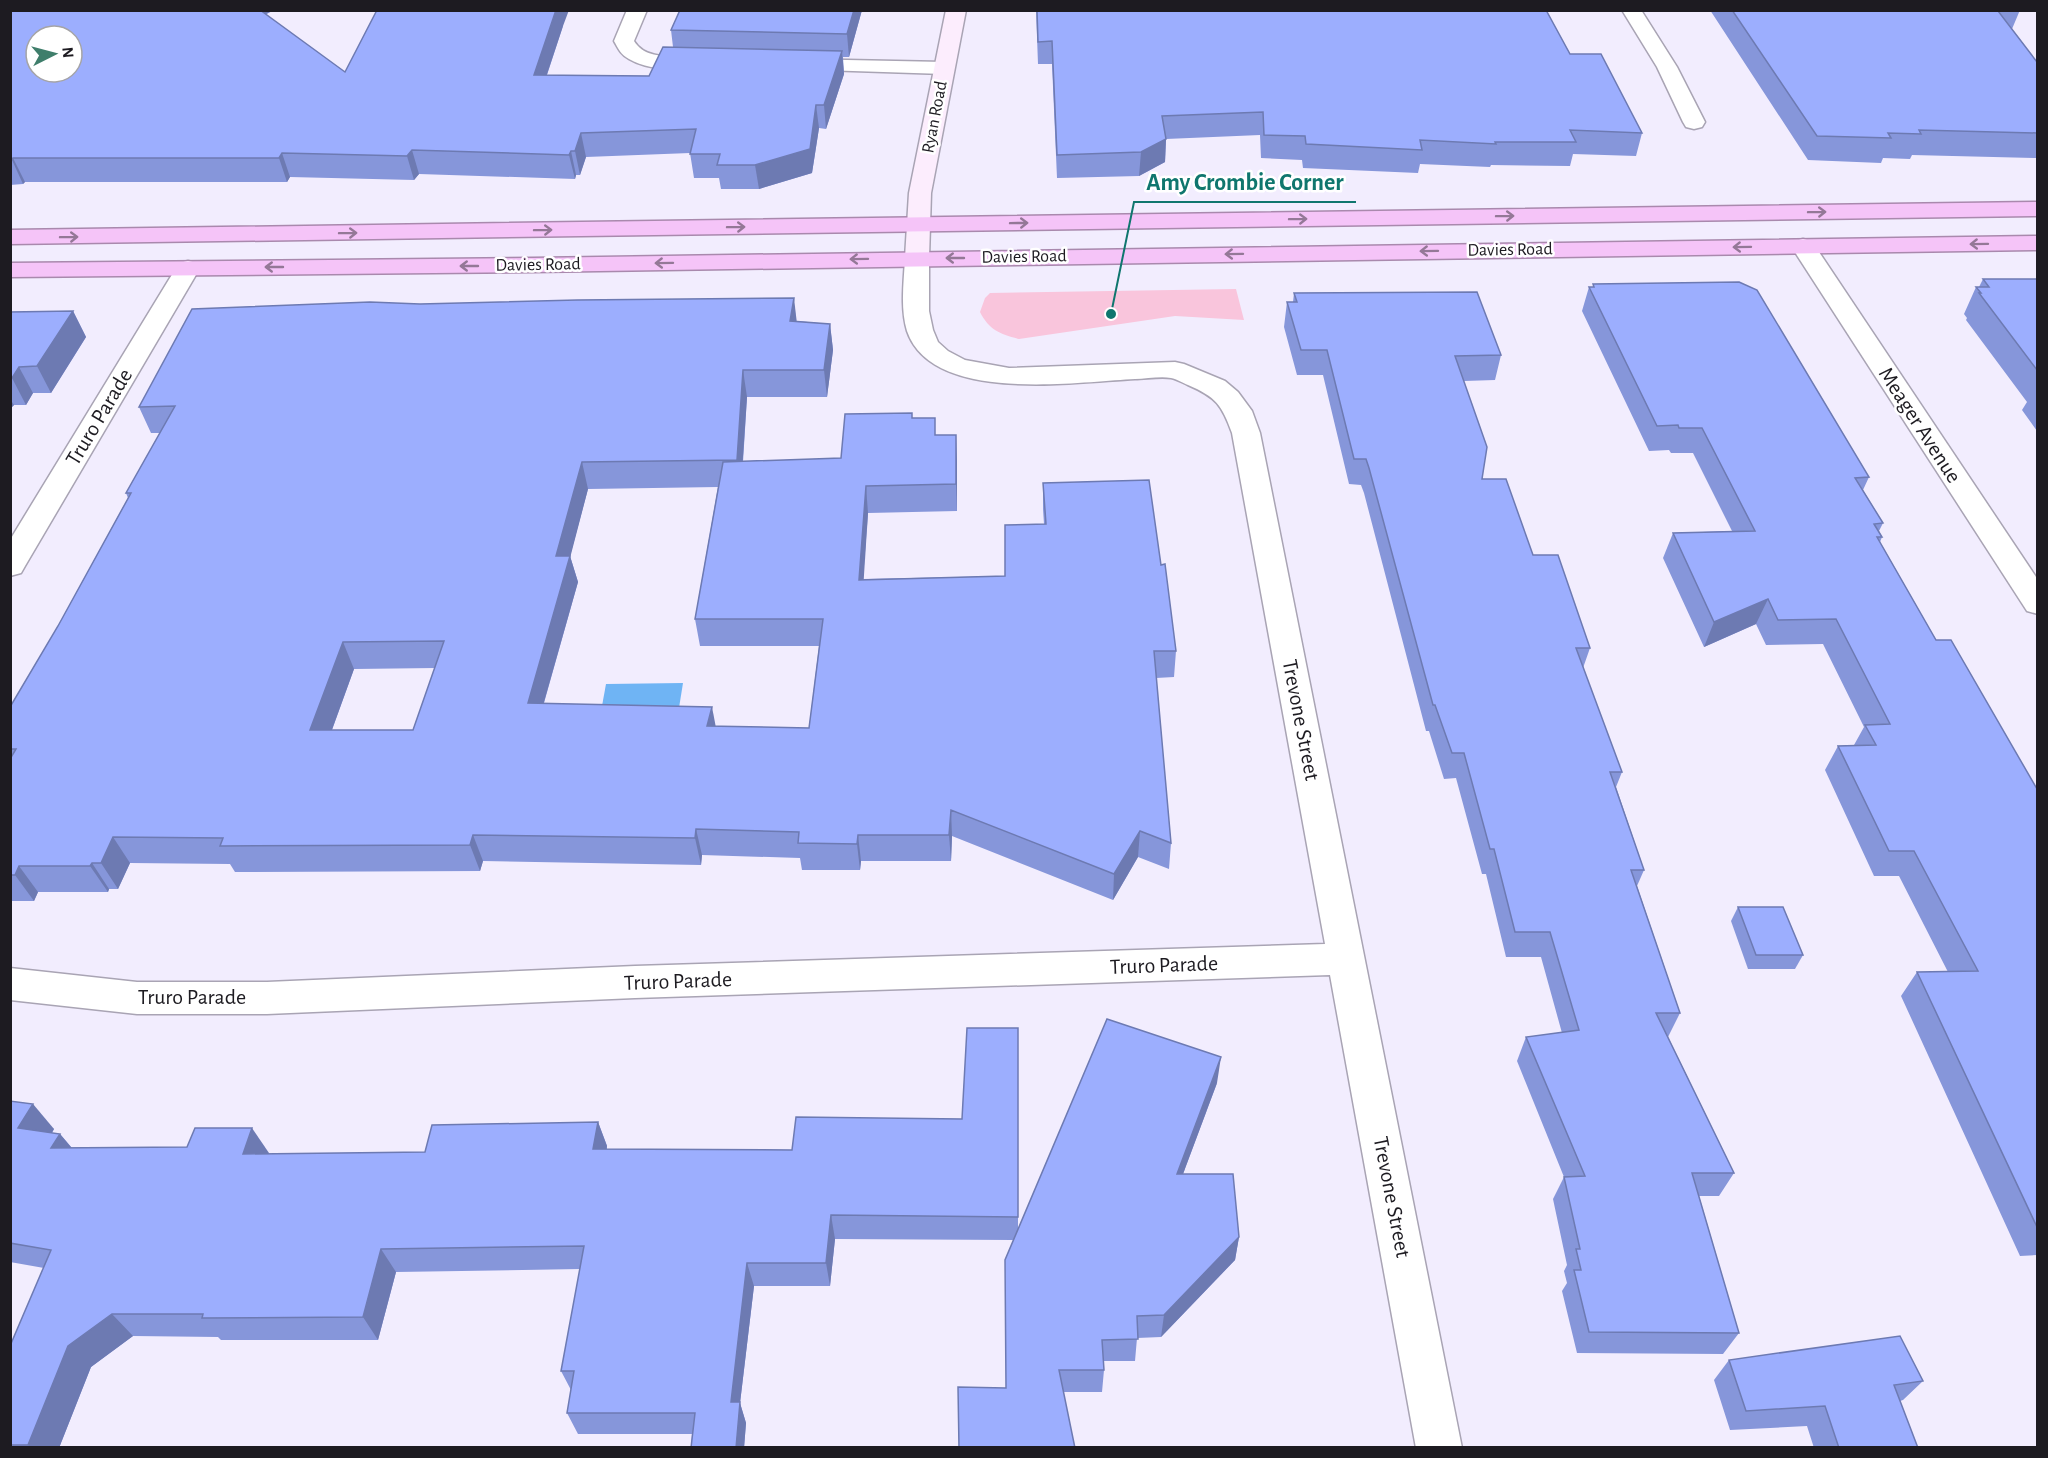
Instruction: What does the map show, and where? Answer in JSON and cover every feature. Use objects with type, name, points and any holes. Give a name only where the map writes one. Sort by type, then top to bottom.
[{"type":"highway","name":"Davies Road","points":[[10,237],[2037,209]]},
{"type":"highway","points":[[1695,213],[1803,246]]},
{"type":"highway","name":"Davies Road","points":[[10,270],[545,265],[2037,243]]},
{"type":"main road","name":"Ryan Road","points":[[917,258],[920,193],[956,10]]},
{"type":"street","points":[[637,10],[624,41],[631,52],[655,61],[717,63]]},
{"type":"street","points":[[1631,10],[1667,66],[1694,122]]},
{"type":"street","points":[[774,64],[944,68]]},
{"type":"street","name":"Meager Avenue","points":[[1803,246],[2037,604]]},
{"type":"street","name":"Trevone Street","points":[[917,258],[914,306],[920,336],[928,349],[948,363],[982,373],[1010,376],[1175,370],[1216,387],[1229,398],[1238,411],[1246,433],[1439,1448]]},
{"type":"street","name":"Truro Parade","points":[[10,566],[188,268]]},
{"type":"street","name":"Truro Parade","points":[[10,984],[137,998],[246,998],[658,981],[1346,959]]},
{"type":"shaded area","points":[[1236,289],[1244,320],[1175,316],[1019,339],[996,330],[987,323],[980,312],[985,298],[990,293]]},
{"type":"water","points":[[683,683],[678,714],[602,706],[606,684]]},
{"type":"building","points":[[10,10],[260,10],[345,72],[377,10],[556,10],[534,75],[649,76],[663,47],[842,51],[824,105],[816,105],[810,149],[755,165],[717,165],[720,154],[690,154],[696,129],[581,133],[575,151],[571,151],[569,155],[412,150],[407,156],[282,153],[279,158],[13,158],[10,160]]},
{"type":"building","points":[[680,10],[854,10],[847,34],[671,30]]},
{"type":"building","points":[[1037,10],[1546,10],[1570,54],[1601,54],[1642,133],[1570,130],[1576,142],[1495,142],[1496,144],[1420,140],[1422,150],[1306,144],[1305,136],[1264,135],[1263,112],[1162,116],[1166,139],[1141,152],[1057,155],[1052,41],[1038,42]]},
{"type":"building","points":[[1732,10],[2020,10],[1998,11],[2037,62],[2037,133],[1919,130],[1921,134],[1888,133],[1891,138],[1817,136]]},
{"type":"building","points":[[1983,279],[2037,279],[2037,370],[1979,293],[1981,293],[1976,287],[1989,287]]},
{"type":"building","points":[[1739,282],[1757,290],[1869,477],[1855,478],[1883,523],[1874,524],[1882,537],[1877,537],[1936,640],[1951,640],[2037,789],[2037,1227],[1917,972],[1978,971],[1914,851],[1889,851],[1838,746],[1876,745],[1865,725],[1890,724],[1836,619],[1778,620],[1768,599],[1714,622],[1673,533],[1755,531],[1702,428],[1679,428],[1678,425],[1657,426],[1589,287],[1594,287],[1593,284]]},
{"type":"building","points":[[1477,292],[1501,355],[1455,356],[1487,447],[1482,479],[1506,479],[1533,555],[1558,555],[1590,648],[1576,648],[1622,772],[1610,772],[1644,870],[1631,870],[1680,1013],[1656,1013],[1734,1173],[1692,1173],[1739,1333],[1589,1332],[1574,1270],[1581,1270],[1576,1249],[1580,1249],[1564,1177],[1585,1176],[1526,1037],[1579,1030],[1550,932],[1515,932],[1494,849],[1490,849],[1464,753],[1452,753],[1435,705],[1433,705],[1369,468],[1366,459],[1354,459],[1327,350],[1301,350],[1287,302],[1297,302],[1294,293]]},
{"type":"building","points":[[794,298],[790,321],[830,324],[824,370],[743,370],[737,460],[582,462],[556,556],[570,556],[528,703],[712,707],[707,726],[809,728],[823,619],[695,619],[723,462],[841,458],[845,414],[912,413],[912,418],[935,418],[935,435],[956,435],[956,484],[866,486],[859,580],[1005,576],[1005,525],[1046,524],[1043,483],[1149,480],[1161,565],[1165,564],[1176,651],[1154,651],[1171,843],[1140,831],[1114,874],[951,810],[949,835],[858,835],[857,844],[798,843],[799,832],[696,829],[695,838],[473,835],[470,845],[220,846],[223,838],[113,837],[101,863],[92,863],[90,866],[19,866],[15,875],[10,875],[10,759],[16,749],[10,749],[10,707],[58,626],[131,493],[126,493],[175,406],[139,407],[192,309],[370,302],[420,304]],"holes":[[[444,641],[413,730],[310,730],[343,642]]]},
{"type":"building","points":[[73,311],[37,366],[19,367],[10,378],[10,312]]},
{"type":"building","points":[[1738,907],[1783,907],[1803,955],[1756,955]]},
{"type":"building","points":[[1107,1019],[1221,1057],[1177,1174],[1233,1174],[1239,1237],[1164,1315],[1137,1316],[1138,1339],[1102,1340],[1104,1370],[1059,1370],[1075,1448],[959,1448],[958,1387],[1006,1388],[1005,1260]]},
{"type":"building","points":[[967,1028],[1018,1028],[1018,1217],[831,1215],[826,1263],[747,1263],[731,1402],[740,1402],[736,1448],[691,1448],[695,1413],[567,1413],[574,1371],[561,1371],[584,1246],[381,1249],[363,1317],[202,1318],[203,1314],[112,1314],[68,1346],[28,1445],[10,1445],[10,1346],[51,1250],[10,1243],[10,1101],[33,1104],[18,1128],[60,1134],[51,1148],[187,1147],[195,1128],[252,1128],[243,1154],[425,1152],[432,1125],[598,1122],[593,1149],[792,1150],[796,1117],[962,1119]]},
{"type":"building","points":[[1900,1336],[1923,1381],[1894,1385],[1918,1448],[1839,1448],[1825,1406],[1746,1411],[1729,1360]]},
{"type":"place","name":"Amy Crombie Corner","points":[[1111,314]]}]
